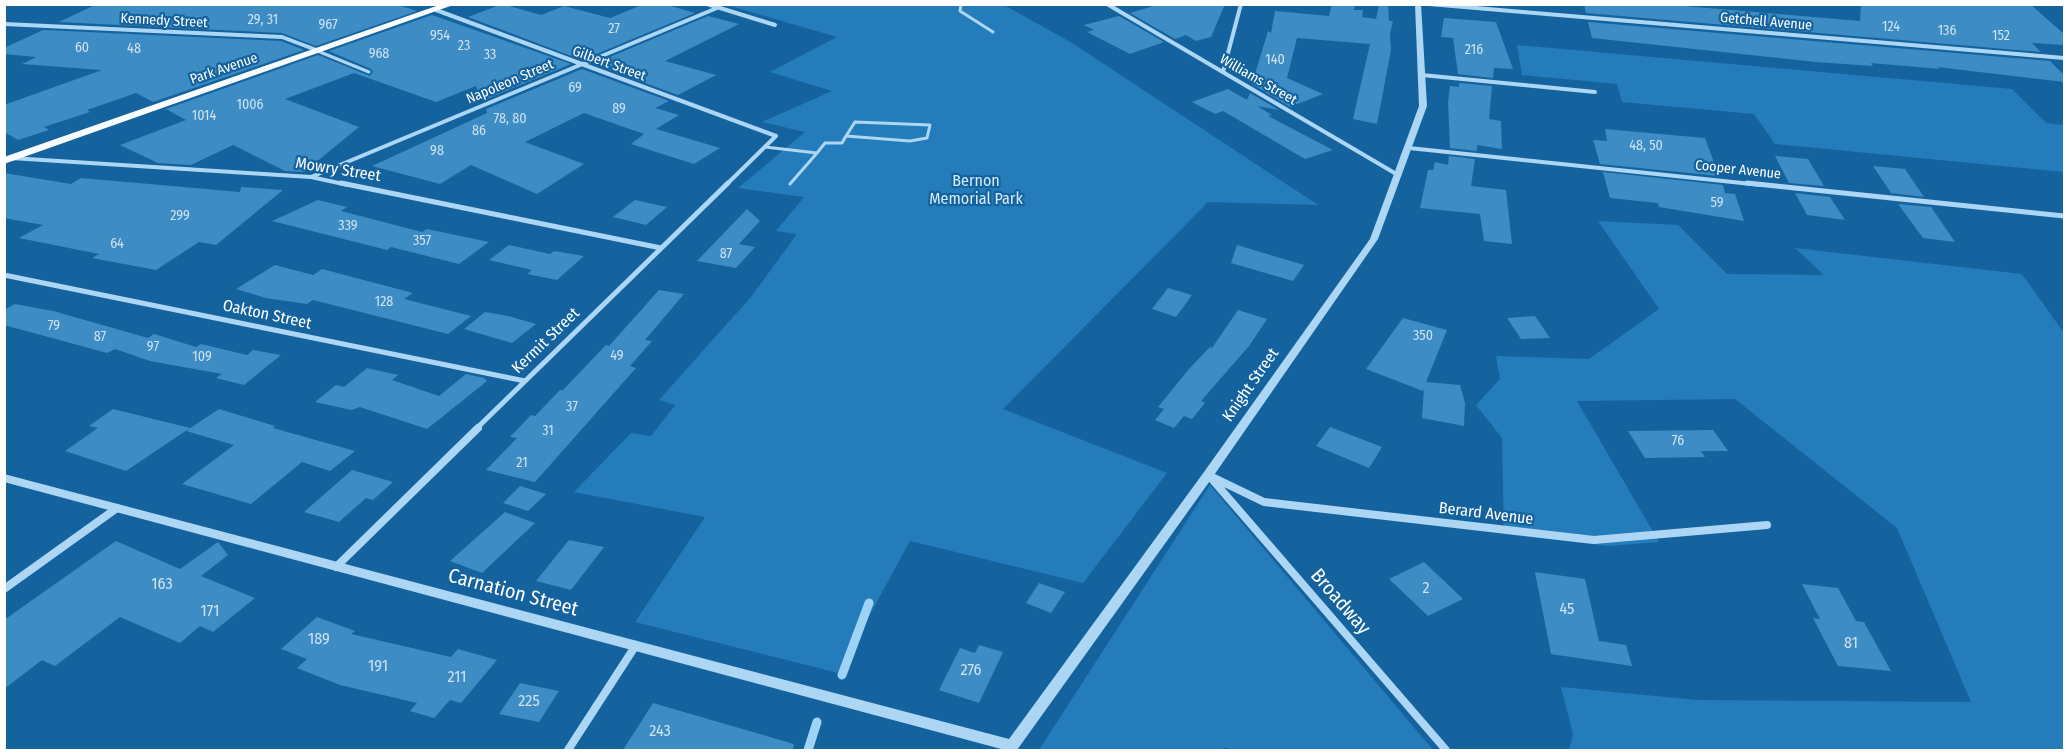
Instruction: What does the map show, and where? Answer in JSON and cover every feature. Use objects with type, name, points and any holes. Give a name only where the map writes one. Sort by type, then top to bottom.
[{"type":"main road","name":"Park Avenue","points":[[7,159],[320,52],[432,7],[452,4]]},
{"type":"street","points":[[707,4],[775,26]]},
{"type":"street","name":"Williams Street","points":[[1107,4],[1398,175]]},
{"type":"street","points":[[1223,72],[1241,4]]},
{"type":"street","name":"Knight Street","points":[[1012,746],[1208,475],[1374,239],[1424,106],[1418,4]]},
{"type":"street","name":"Getchell Avenue","points":[[1429,4],[2064,58]]},
{"type":"street","name":"Gilbert Street","points":[[432,7],[579,65],[776,136]]},
{"type":"street","name":"Napoleon Street","points":[[311,177],[717,8]]},
{"type":"street","name":"Kennedy Street","points":[[4,24],[282,37],[320,52]]},
{"type":"street","points":[[1422,75],[1595,92]]},
{"type":"street","name":"Kermit Street","points":[[336,567],[776,136]]},
{"type":"street","name":"Cooper Avenue","points":[[1409,148],[2064,216]]},
{"type":"street","name":"Mowry Street","points":[[7,159],[311,177],[661,248]]},
{"type":"street","name":"Oakton Street","points":[[4,275],[525,381]]},
{"type":"street","name":"Berard Avenue","points":[[1208,475],[1264,502],[1594,540],[1767,525]]},
{"type":"street","name":"Broadway","points":[[1208,475],[1446,750]]},
{"type":"street","name":"Carnation Street","points":[[4,478],[1012,746]]},
{"type":"street","points":[[4,589],[117,508]]},
{"type":"street","points":[[568,750],[637,645]]},
{"type":"lane","points":[[960,4],[960,10],[993,32]]},
{"type":"lane","points":[[320,52],[369,72]]},
{"type":"lane","points":[[790,184],[825,142],[842,143],[846,136],[855,122],[930,125],[927,138],[910,141],[846,136]]},
{"type":"lane","points":[[765,147],[817,153]]},
{"type":"green space","name":"Bernon Memorial Park","points":[[727,5],[1004,5],[1072,43],[1318,205],[1208,202],[1003,409],[1167,473],[1083,583],[910,541],[838,673],[635,622],[705,517],[574,492],[631,433],[651,436],[675,405],[659,400],[751,297],[797,234],[776,231],[804,197],[738,188],[805,132],[762,122],[832,91],[770,72],[837,37]]},
{"type":"green space","points":[[1517,45],[2012,89],[2046,123],[2064,125],[2064,172],[1775,144],[1754,114],[1622,102],[1617,84],[1522,75]]},
{"type":"green space","points":[[1598,221],[1678,225],[1727,274],[1824,275],[1795,248],[2022,274],[2064,333],[2064,750],[1569,750],[1573,734],[1561,687],[1697,700],[1971,702],[1897,528],[1735,399],[1577,401],[1659,542],[1608,546],[1504,534],[1502,438],[1476,405],[1500,379],[1496,356],[1589,359],[1659,309]]},
{"type":"green space","points":[[1210,485],[1433,750],[1231,750],[1225,747],[1224,750],[1039,750]]},
{"type":"building","points":[[97,4],[395,4],[417,11],[316,46],[282,33],[59,22]]},
{"type":"building","points":[[502,4],[541,15],[564,6],[610,18],[644,4],[664,4],[695,13],[582,60],[468,17]]},
{"type":"building","points":[[1160,4],[1225,4],[1211,37],[1196,41],[1186,35],[1175,39],[1130,13]]},
{"type":"building","points":[[1332,4],[1355,4],[1354,10],[1363,10],[1362,17],[1376,19],[1379,4],[1388,4],[1389,21],[1393,21],[1390,34],[1391,50],[1377,124],[1353,119],[1370,44],[1297,38],[1287,78],[1323,94],[1290,107],[1252,84],[1268,31],[1271,33],[1275,11],[1329,16]]},
{"type":"building","points":[[1584,4],[1661,4],[1860,21],[1861,4],[2030,4],[2064,34],[2064,45],[2032,43],[2041,52],[1586,13]]},
{"type":"building","points":[[432,15],[571,64],[482,101],[476,86],[436,102],[354,73],[285,99],[359,127],[304,172],[285,171],[233,145],[191,165],[158,163],[120,145],[186,120],[166,109],[318,55],[370,76],[373,72],[371,69],[329,51]]},
{"type":"building","points":[[708,16],[739,24],[665,61],[716,75],[678,95],[593,64]]},
{"type":"building","points":[[1119,16],[1164,42],[1130,54],[1087,32],[1094,30],[1084,25]]},
{"type":"building","points":[[1444,18],[1496,22],[1513,69],[1494,68],[1493,78],[1458,74],[1453,38],[1441,37]]},
{"type":"building","points":[[1588,22],[2050,61],[2064,75],[2064,82],[1937,67],[1940,69],[1871,63],[1873,66],[1816,62],[1592,38]]},
{"type":"building","points":[[43,30],[281,41],[304,50],[153,102],[136,93],[87,110],[90,112],[44,127],[49,130],[18,140],[4,132],[4,105],[102,70],[22,64],[36,57],[4,54],[4,48]]},
{"type":"building","points":[[582,69],[669,101],[655,108],[679,115],[656,129],[720,148],[694,164],[631,144],[644,134],[584,113],[525,142],[584,164],[537,194],[471,165],[440,184],[372,166],[487,113],[486,109]]},
{"type":"building","points":[[1459,83],[1492,86],[1489,119],[1501,121],[1502,149],[1477,145],[1477,151],[1450,148],[1448,102],[1450,86],[1459,87]]},
{"type":"building","points":[[1228,89],[1247,100],[1250,93],[1279,110],[1257,106],[1272,115],[1268,116],[1333,150],[1305,159],[1223,111],[1215,114],[1192,102]]},
{"type":"building","points":[[1605,129],[1705,138],[1719,176],[1600,164],[1593,140],[1607,141]]},
{"type":"building","points":[[1449,156],[1475,159],[1471,186],[1506,190],[1512,244],[1484,241],[1480,214],[1420,208],[1428,170],[1433,170],[1435,162],[1448,165]]},
{"type":"building","points":[[1775,156],[1808,159],[1824,186],[1789,183]]},
{"type":"building","points":[[1873,166],[1905,169],[1924,197],[1891,193]]},
{"type":"building","points":[[1603,172],[1723,185],[1725,193],[1735,194],[1744,221],[1659,207],[1658,203],[1610,198]]},
{"type":"building","points":[[4,173],[71,184],[81,178],[240,192],[241,187],[283,190],[216,245],[199,242],[156,270],[92,258],[99,254],[19,238],[43,225],[4,218]]},
{"type":"building","points":[[1795,193],[1830,197],[1845,220],[1807,215]]},
{"type":"building","points":[[318,200],[347,207],[341,211],[422,232],[427,229],[489,242],[459,264],[391,247],[387,250],[272,221]]},
{"type":"building","points":[[635,200],[667,207],[646,225],[613,217]]},
{"type":"building","points":[[1898,204],[1931,207],[1955,242],[1923,238]]},
{"type":"building","points":[[747,209],[760,221],[739,244],[755,247],[736,268],[697,261]]},
{"type":"building","points":[[509,245],[550,254],[554,251],[584,256],[557,280],[527,274],[532,270],[489,260]]},
{"type":"building","points":[[1237,245],[1304,265],[1293,281],[1231,263]]},
{"type":"building","points":[[275,265],[313,275],[322,269],[413,293],[404,299],[471,316],[448,334],[313,300],[307,304],[266,298],[236,289]]},
{"type":"building","points":[[1168,288],[1192,295],[1176,317],[1152,309]]},
{"type":"building","points":[[659,290],[684,294],[645,340],[652,341],[630,366],[636,368],[535,482],[486,470],[517,438],[510,437],[531,415],[535,416],[606,345],[609,346]]},
{"type":"building","points":[[15,304],[53,311],[148,338],[154,334],[196,347],[201,344],[247,355],[253,350],[281,355],[244,385],[216,378],[222,374],[150,361],[115,349],[107,353],[4,325],[4,310]]},
{"type":"building","points":[[1238,310],[1267,319],[1249,346],[1201,401],[1205,403],[1192,419],[1184,416],[1174,428],[1155,420],[1164,409],[1158,407],[1189,369],[1210,347],[1212,348]]},
{"type":"building","points":[[485,312],[536,324],[512,343],[464,329]]},
{"type":"building","points":[[1535,316],[1550,338],[1521,339],[1507,318]]},
{"type":"building","points":[[1403,318],[1447,330],[1426,382],[1460,385],[1465,403],[1464,426],[1422,418],[1424,388],[1423,391],[1366,369]]},
{"type":"building","points":[[367,368],[398,375],[392,380],[439,396],[466,374],[484,378],[487,381],[427,429],[360,407],[351,410],[315,402],[336,385],[344,387]]},
{"type":"building","points":[[113,409],[190,428],[126,471],[65,451],[98,428],[89,426]]},
{"type":"building","points":[[219,409],[275,426],[273,428],[355,451],[330,471],[302,462],[251,504],[182,484],[234,445],[186,431]]},
{"type":"building","points":[[1330,427],[1382,447],[1369,468],[1316,446]]},
{"type":"building","points":[[1713,430],[1728,451],[1701,451],[1705,457],[1645,458],[1628,431]]},
{"type":"building","points":[[352,470],[393,482],[373,500],[366,498],[339,522],[304,512]]},
{"type":"building","points":[[520,486],[546,494],[528,511],[503,503]]},
{"type":"building","points":[[505,512],[535,523],[482,573],[450,561]]},
{"type":"building","points":[[569,540],[604,547],[571,590],[536,581]]},
{"type":"building","points":[[116,541],[180,569],[218,542],[228,555],[201,576],[255,598],[213,632],[200,626],[180,643],[120,617],[55,666],[42,660],[4,689],[4,620]]},
{"type":"building","points":[[1424,562],[1463,599],[1428,616],[1389,579]]},
{"type":"building","points":[[1535,572],[1585,579],[1599,641],[1626,645],[1632,666],[1551,654]]},
{"type":"building","points":[[1039,583],[1065,592],[1051,613],[1026,603]]},
{"type":"building","points":[[1802,584],[1838,588],[1856,621],[1864,622],[1891,671],[1838,666],[1813,618],[1820,619]]},
{"type":"building","points":[[317,617],[355,631],[351,634],[451,657],[458,649],[497,660],[461,703],[450,700],[434,718],[410,711],[417,703],[340,685],[297,668],[307,659],[281,649]]},
{"type":"building","points":[[979,645],[1003,652],[979,703],[939,690],[960,648],[975,653]]},
{"type":"building","points":[[520,683],[559,691],[539,722],[499,714]]},
{"type":"building","points":[[653,703],[794,744],[793,750],[623,750]]},
{"type":"waterway","points":[[842,675],[869,603]]},
{"type":"waterway","points":[[808,750],[817,722]]}]
